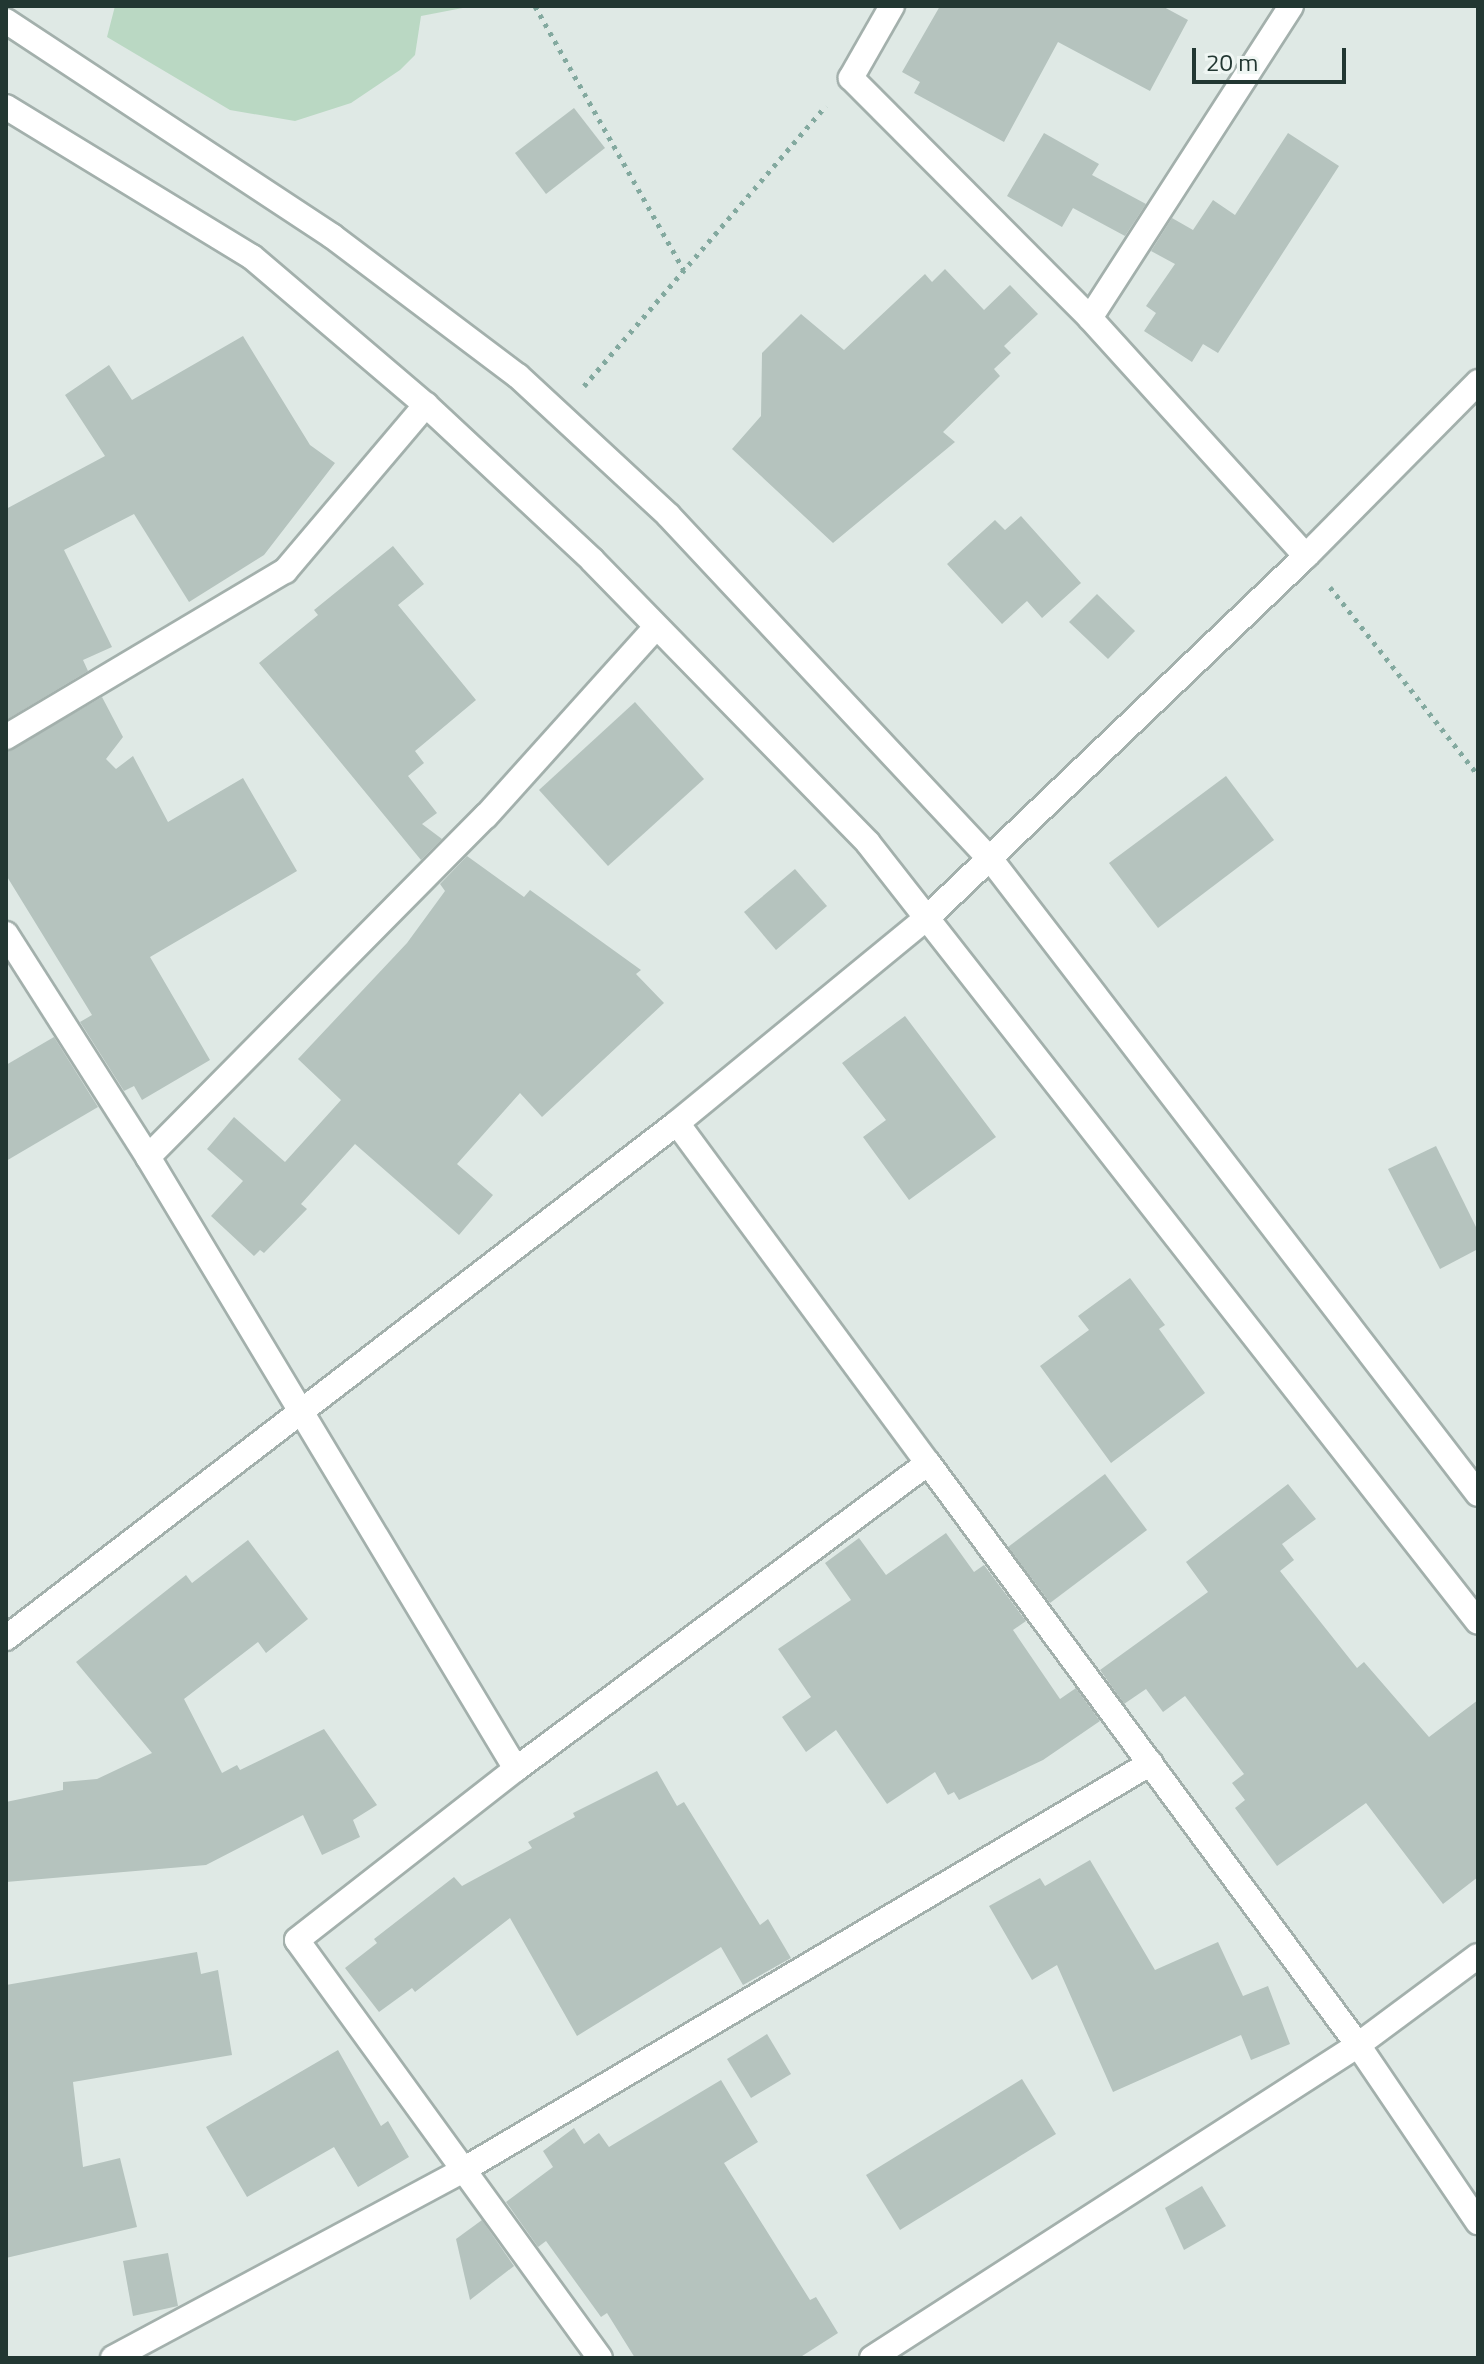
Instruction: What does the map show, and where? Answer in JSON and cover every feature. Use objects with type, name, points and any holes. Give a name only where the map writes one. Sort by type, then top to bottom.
[{"type":"street","points":[[892,6],[851,78],[1090,318],[1306,556]]},
{"type":"street","points":[[1090,318],[1291,6]]},
{"type":"street","points":[[6,21],[320,227],[518,376],[668,515],[992,861],[1478,1494]]},
{"type":"street","points":[[6,107],[252,257],[426,405],[656,627],[868,843],[929,916],[1478,1622]]},
{"type":"street","points":[[6,1638],[301,1416],[677,1123],[929,916],[992,861],[1306,556],[1478,382]]},
{"type":"street","points":[[6,737],[285,571],[426,405]]},
{"type":"street","points":[[148,1157],[486,816],[656,627]]},
{"type":"street","points":[[6,934],[148,1157],[516,1769]]},
{"type":"street","points":[[677,1123],[1358,2045],[1478,2222]]},
{"type":"street","points":[[600,2358],[297,1940],[516,1769],[928,1463]]},
{"type":"street","points":[[113,2358],[463,2170],[1151,1763]]},
{"type":"street","points":[[872,2358],[1358,2045],[1478,1956]]},
{"type":"path","points":[[535,6],[684,270]]},
{"type":"path","points":[[559,413],[851,78]]},
{"type":"path","points":[[1306,556],[1478,775]]},
{"type":"green space","points":[[115,6],[473,6],[421,16],[415,55],[400,70],[351,103],[295,121],[230,110],[107,37]]},
{"type":"building","points":[[940,6],[1162,6],[1188,20],[1150,91],[1058,42],[1004,142],[914,93],[920,82],[902,72]]},
{"type":"building","points":[[574,108],[605,148],[546,194],[515,153]]},
{"type":"building","points":[[1044,133],[1099,164],[1092,175],[1146,204],[1125,236],[1073,208],[1062,227],[1007,196]]},
{"type":"building","points":[[1288,133],[1339,166],[1218,353],[1203,344],[1192,362],[1144,331],[1156,313],[1146,306],[1175,264],[1151,251],[1172,218],[1193,230],[1213,200],[1235,215]]},
{"type":"building","points":[[945,269],[984,310],[1010,285],[1038,314],[1004,346],[1011,353],[994,369],[1000,376],[943,432],[955,442],[833,543],[732,449],[761,416],[762,353],[801,314],[844,350],[925,274],[932,282]]},
{"type":"building","points":[[243,336],[310,445],[335,463],[264,555],[189,602],[134,514],[64,550],[112,647],[83,660],[88,671],[6,720],[6,509],[105,456],[65,395],[109,365],[132,400]]},
{"type":"building","points":[[1021,516],[1081,583],[1042,618],[1027,601],[1002,624],[947,564],[995,520],[1005,530]]},
{"type":"building","points":[[393,546],[424,584],[398,605],[476,700],[415,751],[424,763],[408,776],[437,813],[422,824],[442,839],[421,860],[259,663],[318,615],[314,610]]},
{"type":"building","points":[[1097,594],[1135,631],[1108,659],[1069,622]]},
{"type":"building","points":[[102,697],[123,737],[106,759],[116,769],[133,756],[168,822],[243,778],[297,871],[150,957],[210,1060],[142,1100],[134,1086],[124,1091],[80,1022],[92,1015],[6,875],[6,752]]},
{"type":"building","points":[[635,702],[704,779],[608,866],[539,790]]},
{"type":"building","points":[[1226,776],[1274,840],[1158,928],[1109,863]]},
{"type":"building","points":[[467,856],[524,897],[530,890],[641,970],[636,974],[664,1003],[542,1117],[520,1093],[457,1164],[493,1195],[459,1235],[355,1144],[301,1204],[307,1209],[264,1253],[260,1250],[254,1256],[211,1216],[243,1181],[207,1149],[234,1117],[285,1162],[341,1100],[298,1059],[407,943],[445,891],[440,884]]},
{"type":"building","points":[[795,869],[827,906],[776,950],[744,912]]},
{"type":"building","points":[[905,1016],[996,1137],[909,1200],[863,1137],[886,1120],[842,1063]]},
{"type":"building","points":[[54,1037],[98,1107],[6,1161],[6,1065]]},
{"type":"building","points":[[1436,1146],[1478,1231],[1478,1249],[1440,1269],[1388,1169]]},
{"type":"building","points":[[1130,1278],[1165,1325],[1159,1329],[1205,1393],[1111,1463],[1040,1366],[1089,1330],[1078,1316]]},
{"type":"building","points":[[1105,1474],[1147,1530],[1050,1603],[1008,1547]]},
{"type":"building","points":[[1288,1484],[1316,1519],[1282,1544],[1294,1560],[1280,1571],[1357,1668],[1364,1662],[1429,1737],[1478,1700],[1478,1877],[1443,1904],[1366,1803],[1277,1866],[1235,1808],[1245,1800],[1232,1783],[1244,1774],[1185,1696],[1163,1712],[1146,1689],[1124,1704],[1100,1670],[1208,1592],[1186,1562]]},
{"type":"building","points":[[946,1533],[974,1572],[984,1565],[1026,1621],[1013,1630],[1060,1699],[1076,1688],[1100,1721],[1043,1760],[959,1800],[954,1792],[948,1795],[935,1772],[887,1804],[836,1730],[806,1752],[782,1717],[811,1697],[778,1649],[851,1600],[825,1563],[859,1538],[886,1575]]},
{"type":"building","points":[[248,1540],[308,1619],[266,1653],[258,1642],[184,1699],[222,1773],[237,1765],[240,1770],[324,1729],[377,1805],[353,1820],[360,1837],[322,1855],[303,1815],[206,1865],[6,1882],[6,1802],[63,1790],[63,1782],[97,1779],[152,1753],[76,1662],[186,1575],[192,1583]]},
{"type":"building","points":[[657,1771],[677,1806],[684,1802],[760,1925],[768,1919],[791,1958],[743,1985],[721,1947],[577,2036],[510,1918],[415,1992],[412,1988],[379,2012],[345,1968],[377,1943],[374,1939],[454,1877],[462,1886],[532,1848],[528,1842],[575,1817],[573,1813]]},
{"type":"building","points":[[1090,1860],[1155,1970],[1218,1942],[1243,1996],[1268,1986],[1290,2044],[1251,2060],[1241,2035],[1113,2092],[1057,1965],[1032,1980],[989,1906],[1040,1878],[1045,1886]]},
{"type":"building","points":[[197,1952],[201,1974],[218,1970],[232,2055],[73,2082],[83,2167],[120,2158],[137,2227],[6,2258],[6,1985]]},
{"type":"building","points":[[767,2034],[791,2074],[751,2098],[727,2059]]},
{"type":"building","points":[[338,2050],[381,2126],[388,2121],[409,2157],[358,2187],[334,2147],[247,2197],[206,2127]]},
{"type":"building","points":[[1022,2079],[1056,2134],[900,2230],[866,2175]]},
{"type":"building","points":[[721,2080],[758,2142],[724,2163],[810,2300],[816,2297],[838,2333],[799,2358],[635,2358],[607,2313],[601,2317],[546,2241],[538,2247],[506,2202],[553,2167],[543,2151],[574,2128],[584,2144],[599,2133],[609,2147]]},
{"type":"building","points":[[1202,2186],[1226,2226],[1184,2250],[1165,2208]]},
{"type":"building","points":[[482,2220],[514,2266],[470,2300],[456,2239]]},
{"type":"building","points":[[168,2253],[178,2306],[133,2316],[123,2261]]}]
